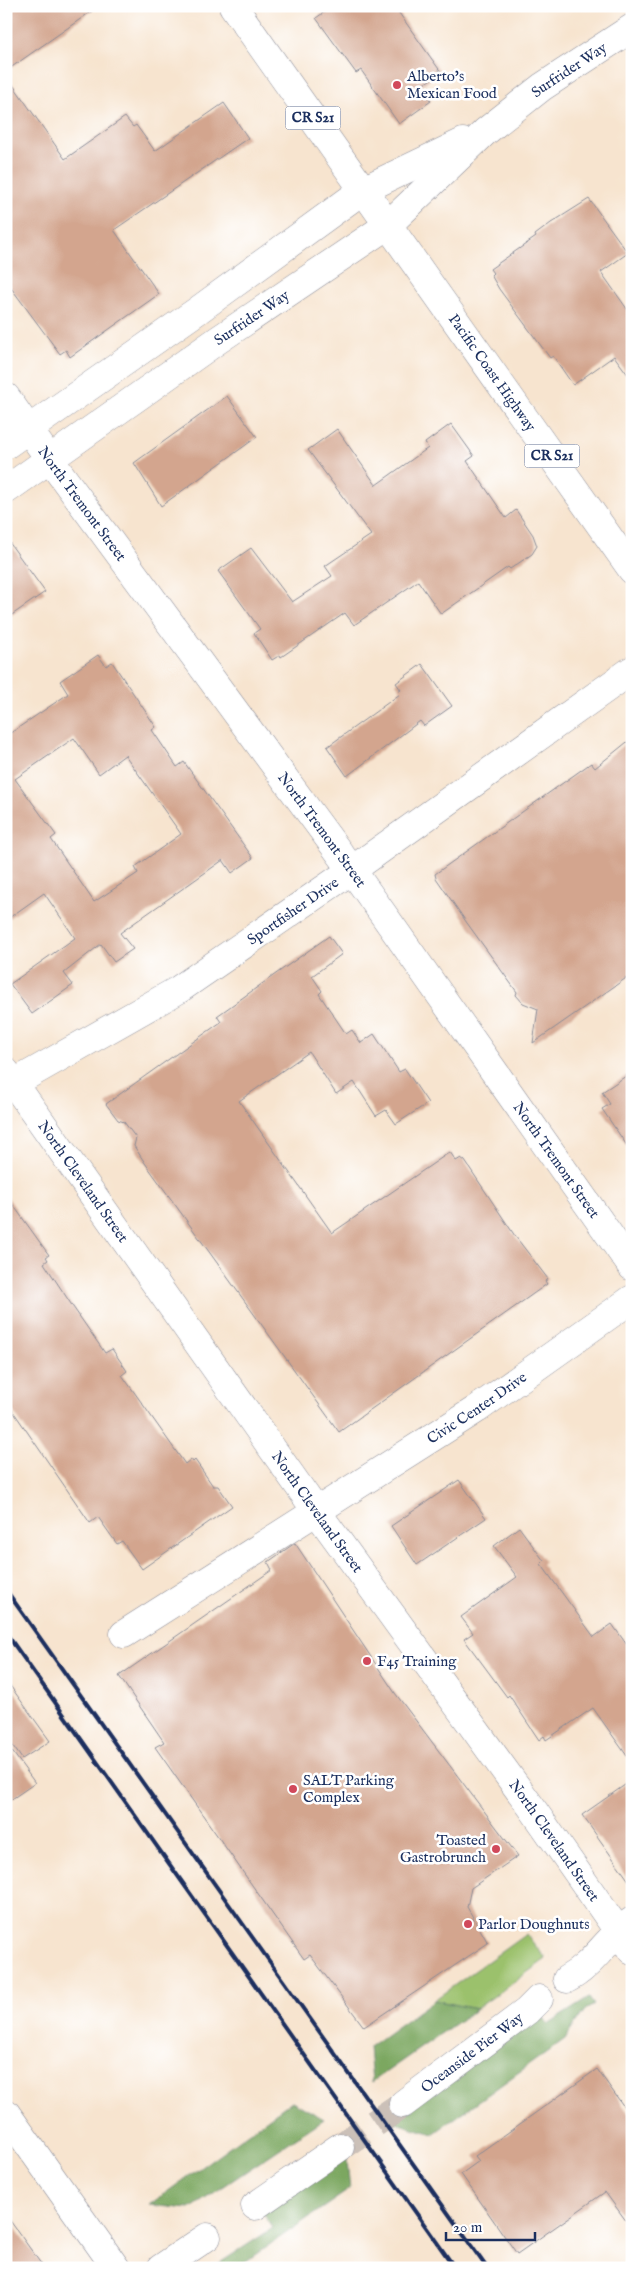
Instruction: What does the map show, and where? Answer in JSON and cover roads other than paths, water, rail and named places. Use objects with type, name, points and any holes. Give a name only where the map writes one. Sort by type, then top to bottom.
[{"type":"street","name":"CR S21","points":[[233,6],[388,225]]},
{"type":"street","name":"Surfrider Way","points":[[6,490],[218,340],[388,225],[485,132],[542,87],[632,28]]},
{"type":"street","name":"Surfrider Way","points":[[6,445],[197,311],[364,190],[485,132]]},
{"type":"street","name":"Pacific Coast Highway","points":[[388,225],[632,570]]},
{"type":"street","name":"North Tremont Street","points":[[6,398],[352,870],[632,1266]]},
{"type":"street","name":"Sportfisher Drive","points":[[10,1077],[178,990],[352,870],[632,670]]},
{"type":"street","name":"North Cleveland Street","points":[[10,1077],[317,1512],[532,1808],[627,1934]]},
{"type":"street","name":"Civic Center Drive","points":[[124,1634],[477,1409],[632,1299]]},
{"type":"street","points":[[567,1979],[627,1934]]},
{"type":"street","name":"Oceanside Pier Way","points":[[403,2104],[527,2011],[539,1999]]},
{"type":"street","points":[[6,2113],[116,2268]]},
{"type":"street","points":[[255,2206],[340,2147]]},
{"type":"street","points":[[161,2268],[207,2237]]},
{"type":"tunnel","points":[[340,2147],[403,2104]]},
{"type":"railway","points":[[6,1590],[487,2268]]},
{"type":"railway","points":[[6,1633],[455,2268]]},
{"type":"place","name":"Alberto's Mexican Food","points":[[397,85]]},
{"type":"place","name":"F45 Training","points":[[367,1661]]},
{"type":"place","name":"SALT Parking Complex","points":[[293,1789]]},
{"type":"place","name":"Toasted Gastrobrunch","points":[[496,1849]]},
{"type":"place","name":"Parlor Doughnuts","points":[[468,1924]]}]
